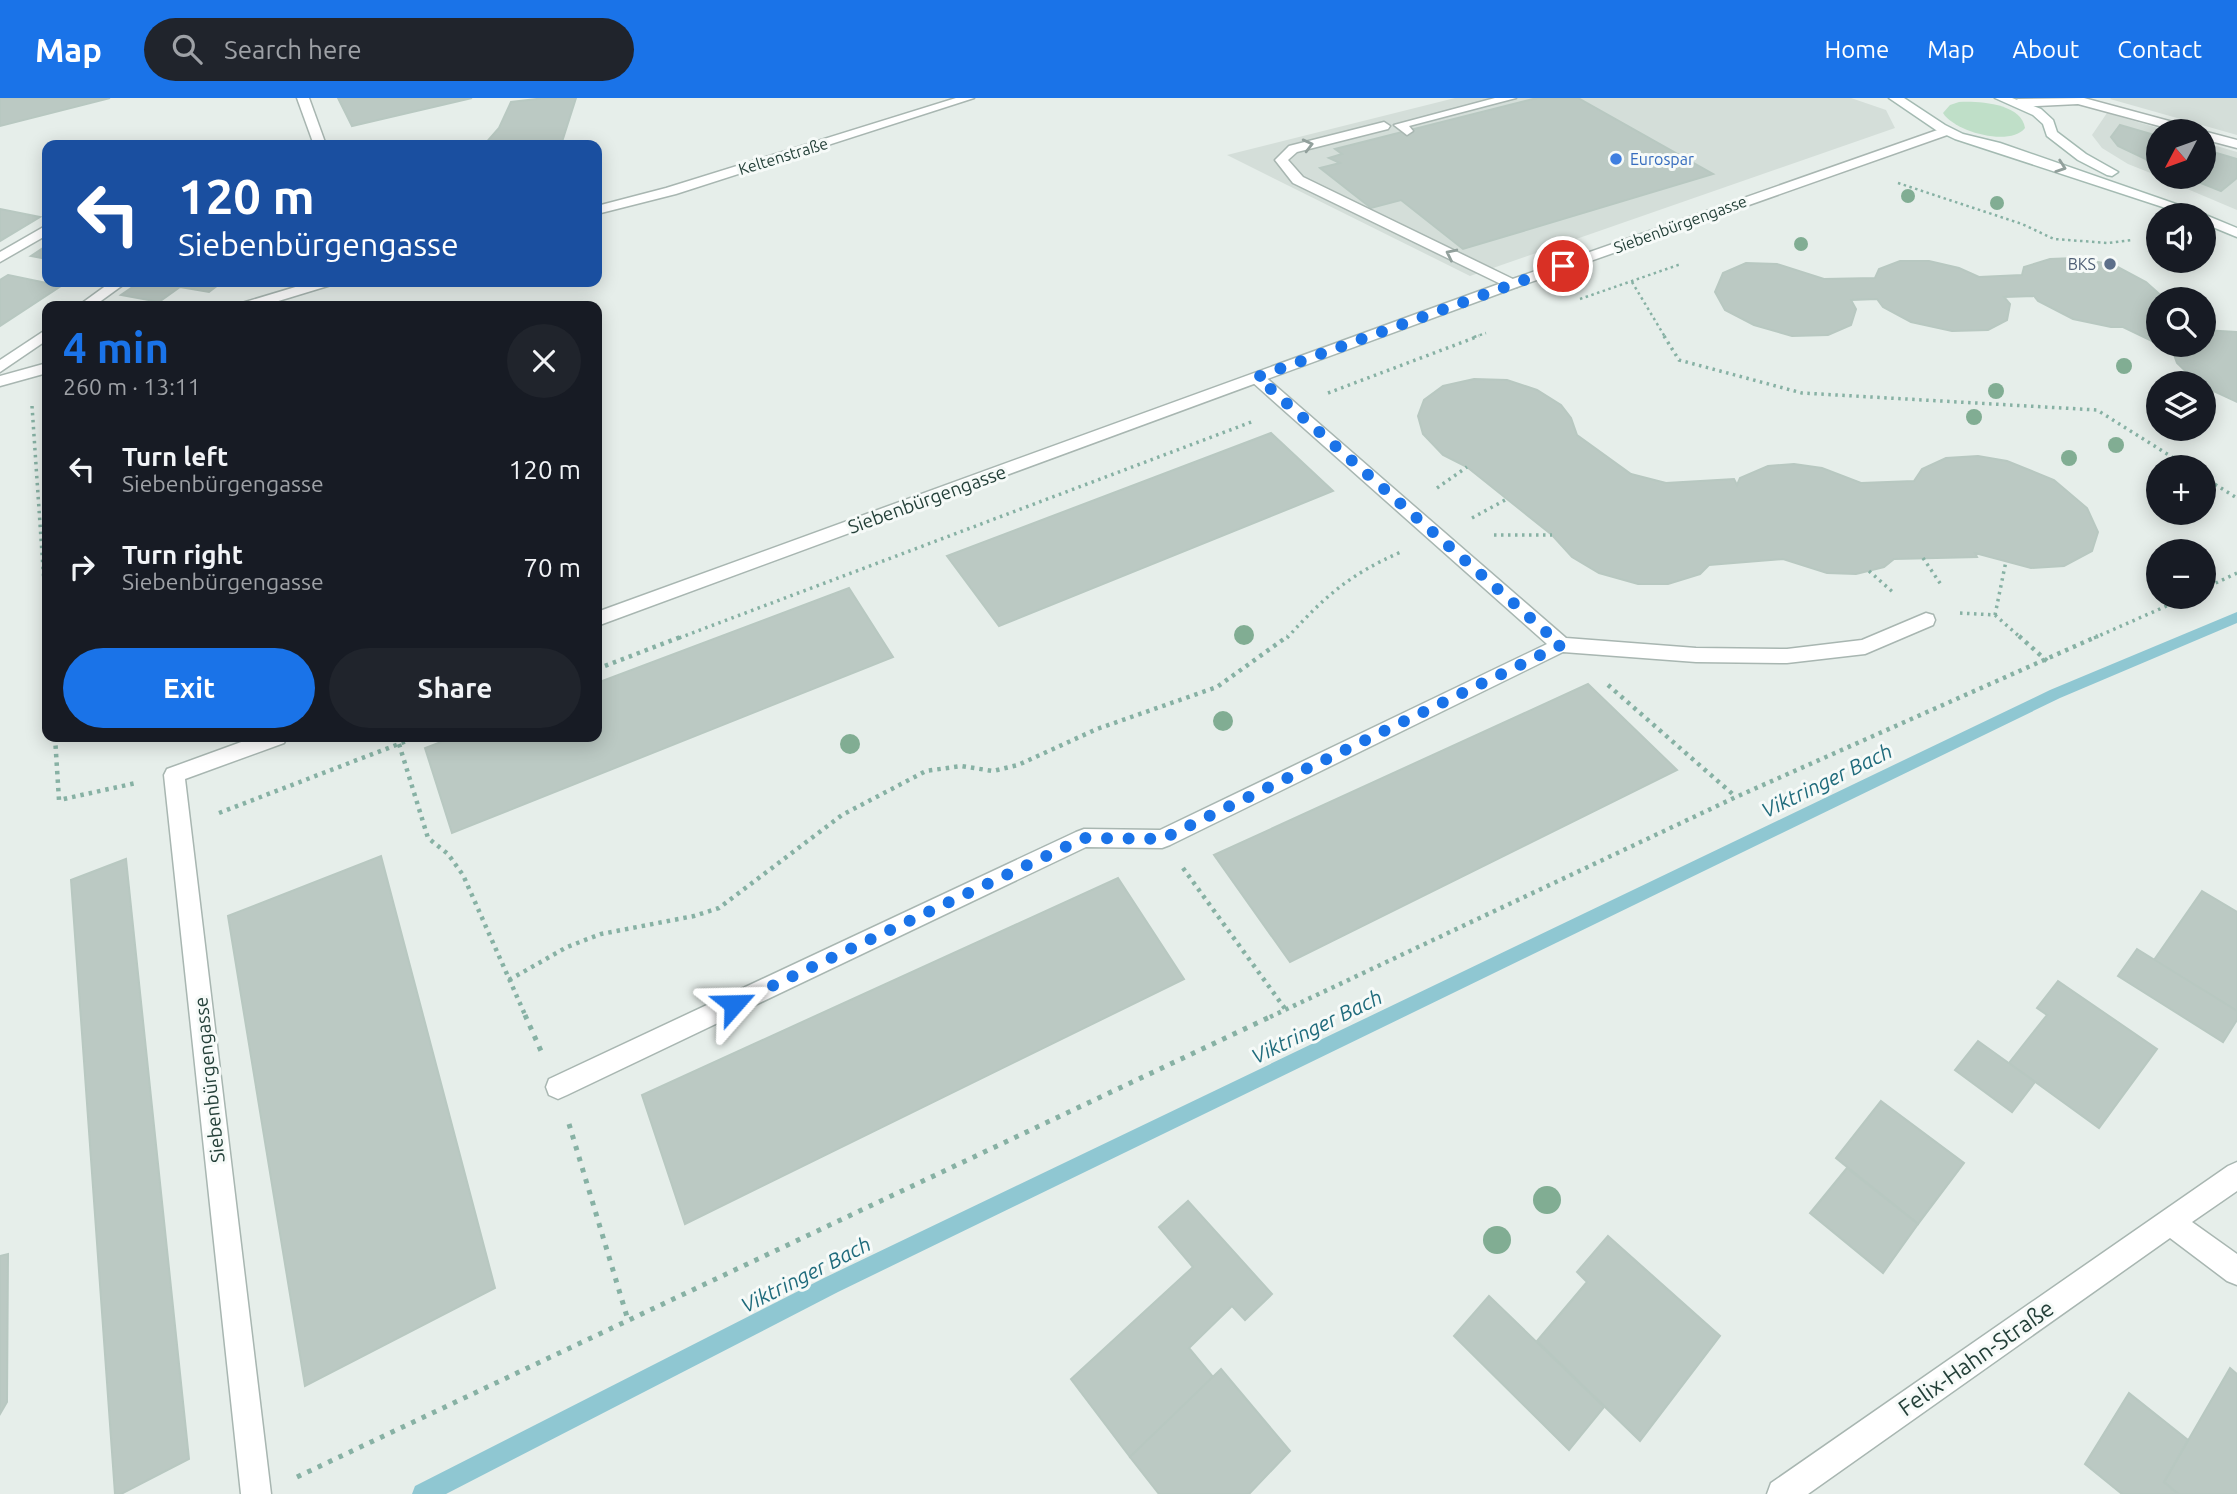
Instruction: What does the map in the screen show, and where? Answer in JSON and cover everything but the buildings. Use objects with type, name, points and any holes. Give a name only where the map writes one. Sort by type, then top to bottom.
[{"type":"street","points":[[303,98],[315,140]]},
{"type":"street","name":"Keltenstraße","points":[[602,209],[671,191],[968,98]]},
{"type":"street","points":[[1395,130],[1378,122],[1475,98]]},
{"type":"street","points":[[1510,98],[1399,125],[1395,130],[1293,149],[1281,160],[1298,180],[1512,284]]},
{"type":"street","points":[[1895,98],[1927,116],[1946,131],[2163,203]]},
{"type":"street","points":[[2001,98],[2037,112],[2045,135],[2082,158],[2172,203]]},
{"type":"street","points":[[2018,103],[2079,99],[2149,119]]},
{"type":"street","points":[[1996,146],[2045,135],[2079,99]]},
{"type":"street","points":[[1927,116],[1925,108],[1928,102]]},
{"type":"street","name":"Siebenbürgengasse","points":[[602,618],[1512,284],[1946,131]]},
{"type":"street","points":[[2216,138],[2237,144]]},
{"type":"street","points":[[2216,224],[2237,233]]},
{"type":"street","points":[[0,258],[42,232]]},
{"type":"street","points":[[92,301],[113,287]]},
{"type":"street","points":[[263,301],[310,287]]},
{"type":"street","points":[[0,367],[42,337]]},
{"type":"street","points":[[0,381],[42,369]]},
{"type":"street","points":[[1257,377],[1561,645]]},
{"type":"street","points":[[558,1087],[1084,838],[1162,839],[1561,645],[1696,655],[1787,656],[1866,647],[1926,620]]},
{"type":"street","points":[[174,775],[263,742]]},
{"type":"street","name":"Siebenbürgengasse","points":[[174,775],[256,1494]]},
{"type":"street","name":"Felix-Hahn-Straße","points":[[1782,1494],[2237,1175]]},
{"type":"street","points":[[2170,1222],[2237,1271]]},
{"type":"path","points":[[1894,182],[2060,240],[2108,243],[2132,240]]},
{"type":"path","points":[[1573,301],[1632,282],[1679,360],[1802,393],[2097,410],[2169,455]]},
{"type":"path","points":[[602,667],[1498,329]]},
{"type":"path","points":[[30,373],[42,552]]},
{"type":"path","points":[[2216,485],[2237,498]]},
{"type":"path","points":[[509,979],[567,947],[601,934],[694,916],[719,908],[842,815],[926,771],[961,766],[993,771],[1017,765],[1097,729],[1217,687],[1286,639],[1321,600],[1366,567],[1437,536]]},
{"type":"path","points":[[1995,615],[2006,561]]},
{"type":"path","points":[[2216,583],[2237,573]]},
{"type":"path","points":[[287,1482],[1736,797],[2161,609]]},
{"type":"path","points":[[1926,620],[1959,613],[1995,615],[2047,661]]},
{"type":"path","points":[[1561,645],[1736,797]]},
{"type":"path","points":[[55,742],[59,800],[174,775]]},
{"type":"path","points":[[181,827],[404,742]]},
{"type":"path","points":[[399,744],[428,838],[448,854],[463,875],[558,1087],[628,1320]]},
{"type":"path","points":[[1162,839],[1286,1010]]},
{"type":"shaded area","points":[[1455,98],[1851,98],[1886,110],[1895,128],[1470,276],[1227,155]]},
{"type":"shaded area","points":[[2111,98],[2237,98],[2237,135],[2216,129],[2216,119],[2181,119]]},
{"type":"shaded area","points":[[2107,113],[2146,125],[2146,171],[2102,148],[2092,135]]},
{"type":"shaded area","points":[[2216,146],[2237,152],[2237,210],[2187,189],[2216,189]]},
{"type":"green space","points":[[1959,102],[1998,105],[2016,113],[2025,128],[2018,134],[1996,137],[1970,131],[1949,120],[1943,113],[1950,105]]},
{"type":"waterway","name":"Viktringer Bach","points":[[423,1494],[831,1285],[2055,694],[2237,617]]},
{"type":"place","name":"Eurospar","points":[[1616,159]]},
{"type":"place","name":"BKS","points":[[2110,264]]},
{"type":"route","points":[[734,1004],[1084,838],[1162,839],[1561,645],[1257,377],[1563,266]]}]
